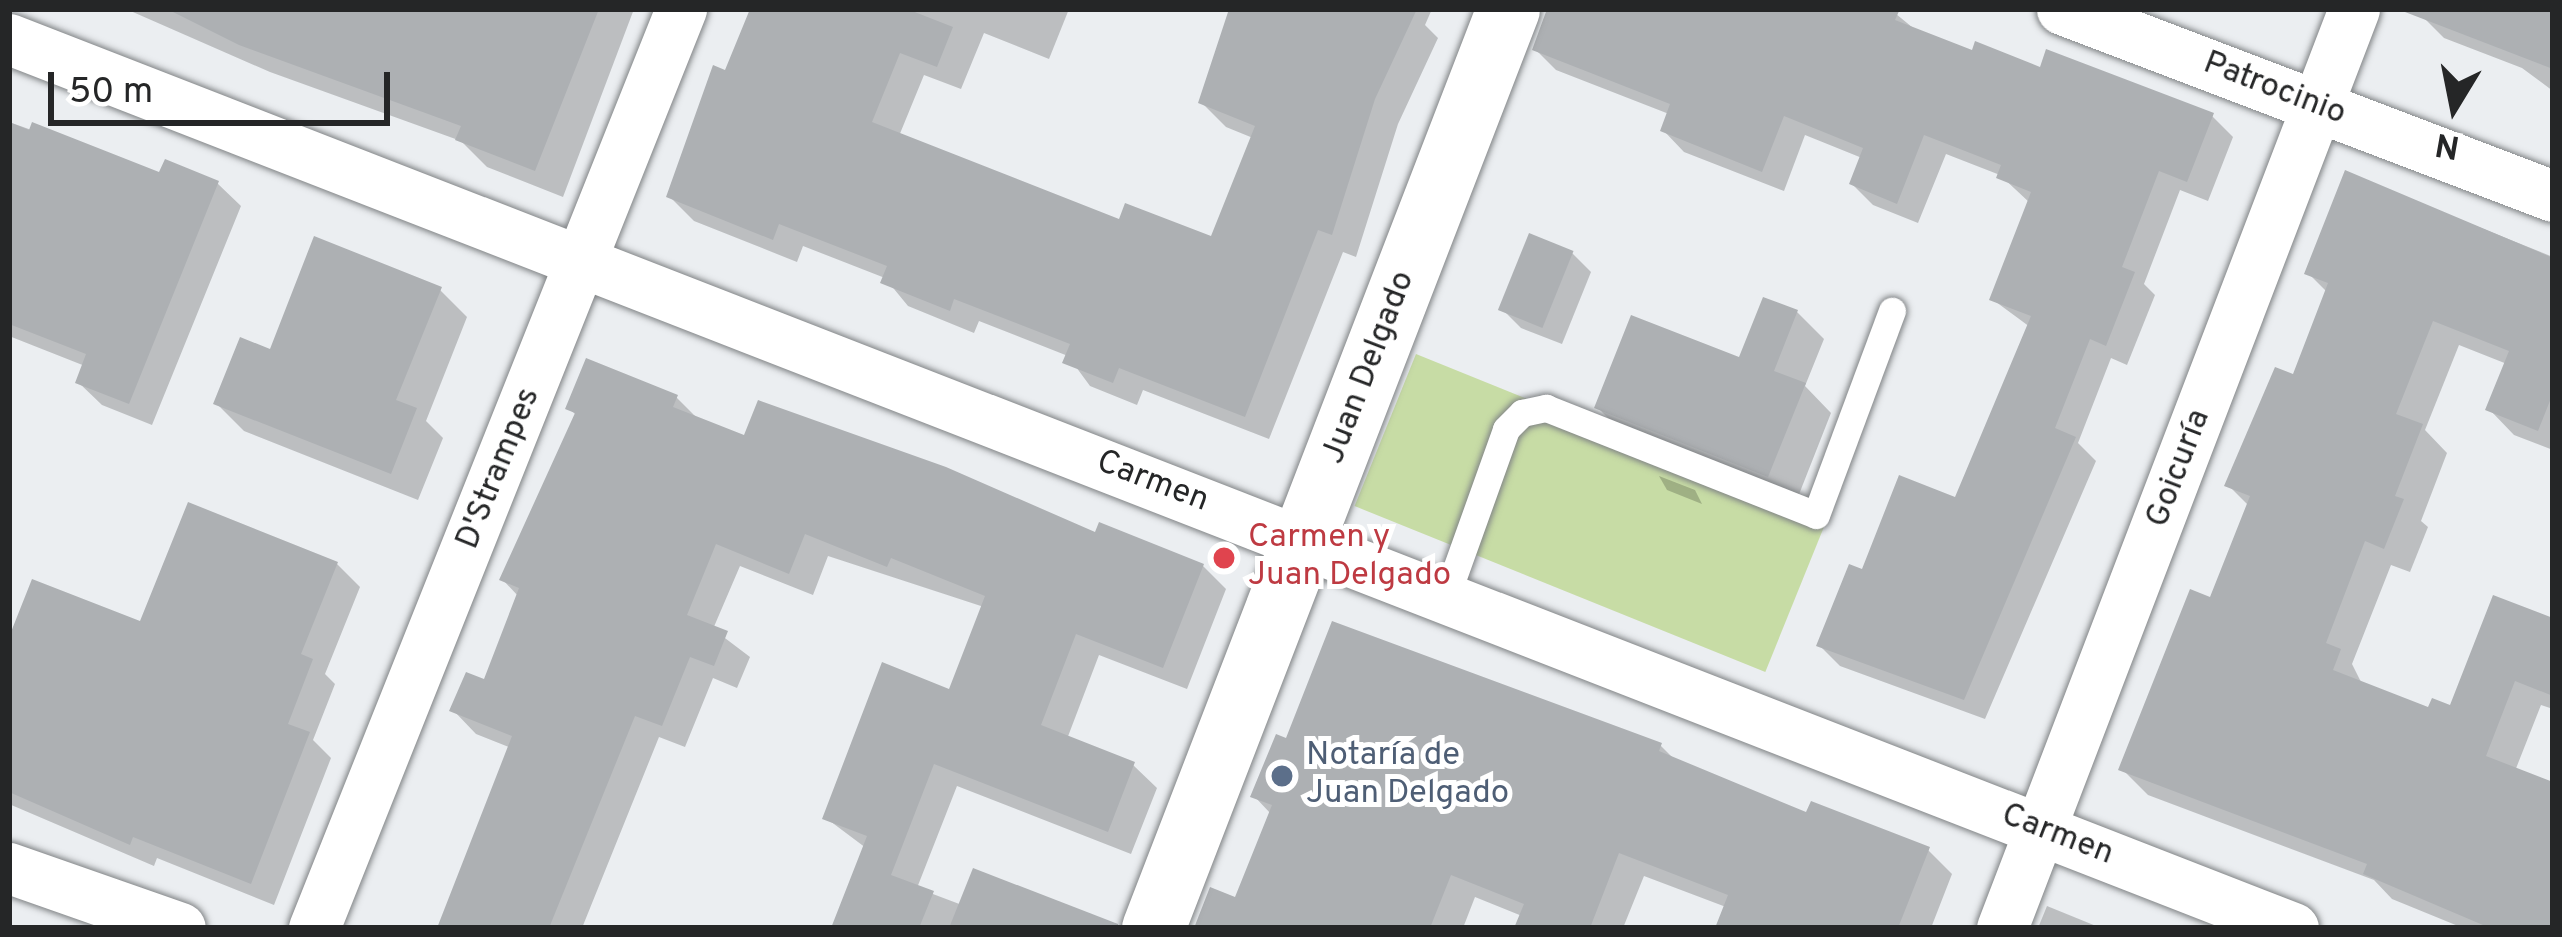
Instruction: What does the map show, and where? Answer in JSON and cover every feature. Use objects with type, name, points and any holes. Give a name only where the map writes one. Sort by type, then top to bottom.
[{"type":"street","name":"D'Strampes","points":[[314,928],[584,264],[682,9]]},
{"type":"street","name":"Juan Delgado","points":[[1153,928],[1508,9]]},
{"type":"street","name":"Patrocinio","points":[[2062,9],[2553,196]]},
{"type":"street","name":"Goicuría","points":[[2002,928],[2354,9]]},
{"type":"street","name":"Carmen","points":[[9,39],[2294,928]]},
{"type":"street","points":[[9,868],[180,928]]},
{"type":"lane","points":[[1446,597],[1507,429],[1522,413],[1546,408],[1816,515],[1892,311]]},
{"type":"green space","points":[[1416,354],[1827,520],[1765,672],[1355,506]]},
{"type":"building","points":[[167,9],[599,9],[535,171],[455,140],[461,126],[239,45]]},
{"type":"building","points":[[750,9],[907,9],[953,27],[937,67],[900,53],[872,122],[1119,219],[1125,203],[1211,236],[1255,126],[1198,103],[1229,9],[1417,9],[1375,99],[1332,235],[1318,230],[1245,417],[1119,368],[1113,383],[1062,363],[1070,344],[954,299],[950,311],[880,283],[887,266],[779,224],[773,240],[666,197],[713,65],[725,70]]},
{"type":"building","points":[[1547,9],[1900,9],[1895,20],[1972,50],[1975,41],[2040,67],[2046,49],[2214,113],[2187,182],[2159,171],[2122,267],[2135,272],[2106,346],[2090,339],[2055,428],[2076,437],[1964,700],[1816,646],[1849,564],[1862,569],[1899,475],[1955,497],[2031,316],[1989,300],[2031,192],[1996,178],[2001,165],[1924,135],[1897,204],[1849,184],[1863,148],[1784,116],[1762,172],[1660,131],[1670,104],[1532,50]]},
{"type":"building","points":[[2406,9],[2553,9],[2553,69],[2405,12]]},
{"type":"building","points":[[9,122],[29,130],[32,122],[159,172],[165,159],[219,181],[129,404],[75,383],[86,354],[9,324]]},
{"type":"building","points":[[2345,170],[2553,258],[2553,393],[2538,431],[2485,410],[2509,351],[2433,321],[2396,414],[2423,424],[2395,496],[2404,499],[2384,549],[2365,541],[2326,643],[2341,649],[2333,670],[2428,707],[2432,698],[2450,705],[2493,595],[2553,618],[2553,696],[2515,681],[2486,756],[2553,782],[2553,928],[2490,928],[2363,874],[2367,864],[2118,770],[2190,589],[2210,597],[2250,496],[2224,486],[2275,367],[2293,374],[2328,283],[2304,274]]},
{"type":"building","points":[[1529,233],[1574,251],[1542,328],[1498,310]]},
{"type":"building","points":[[314,236],[442,287],[396,400],[417,408],[391,474],[213,404],[240,337],[270,349]]},
{"type":"building","points":[[1763,297],[1798,310],[1774,371],[1806,383],[1768,477],[1594,408],[1631,315],[1739,357]]},
{"type":"building","points":[[586,358],[678,395],[673,407],[744,435],[758,400],[946,467],[1095,532],[1099,522],[1204,564],[1163,668],[1076,634],[1041,725],[1135,762],[1108,832],[934,764],[891,875],[934,891],[919,928],[831,928],[867,836],[822,819],[882,662],[949,689],[985,596],[891,558],[887,567],[805,534],[789,574],[716,544],[687,615],[728,631],[714,666],[690,657],[662,726],[635,716],[549,928],[437,928],[512,736],[449,711],[466,672],[484,679],[519,588],[499,580],[575,413],[565,409]]},
{"type":"building","points":[[188,502],[338,562],[301,654],[313,659],[288,724],[310,732],[251,884],[133,837],[130,845],[9,792],[9,637],[32,579],[140,621]]},
{"type":"building","points":[[1332,621],[1662,743],[1659,751],[1806,812],[1811,801],[1930,847],[1898,928],[1715,928],[1728,895],[1619,853],[1590,928],[1514,928],[1524,904],[1451,875],[1430,928],[1194,928],[1210,887],[1235,897],[1272,805],[1250,797],[1276,734],[1286,738]]},
{"type":"building","points":[[973,868],[1118,924],[1118,928],[949,928]]},
{"type":"place","name":"Carmen y Juan Delgado","points":[[1224,558]]},
{"type":"place","name":"Notaría de Juan Delgado","points":[[1282,776]]}]
